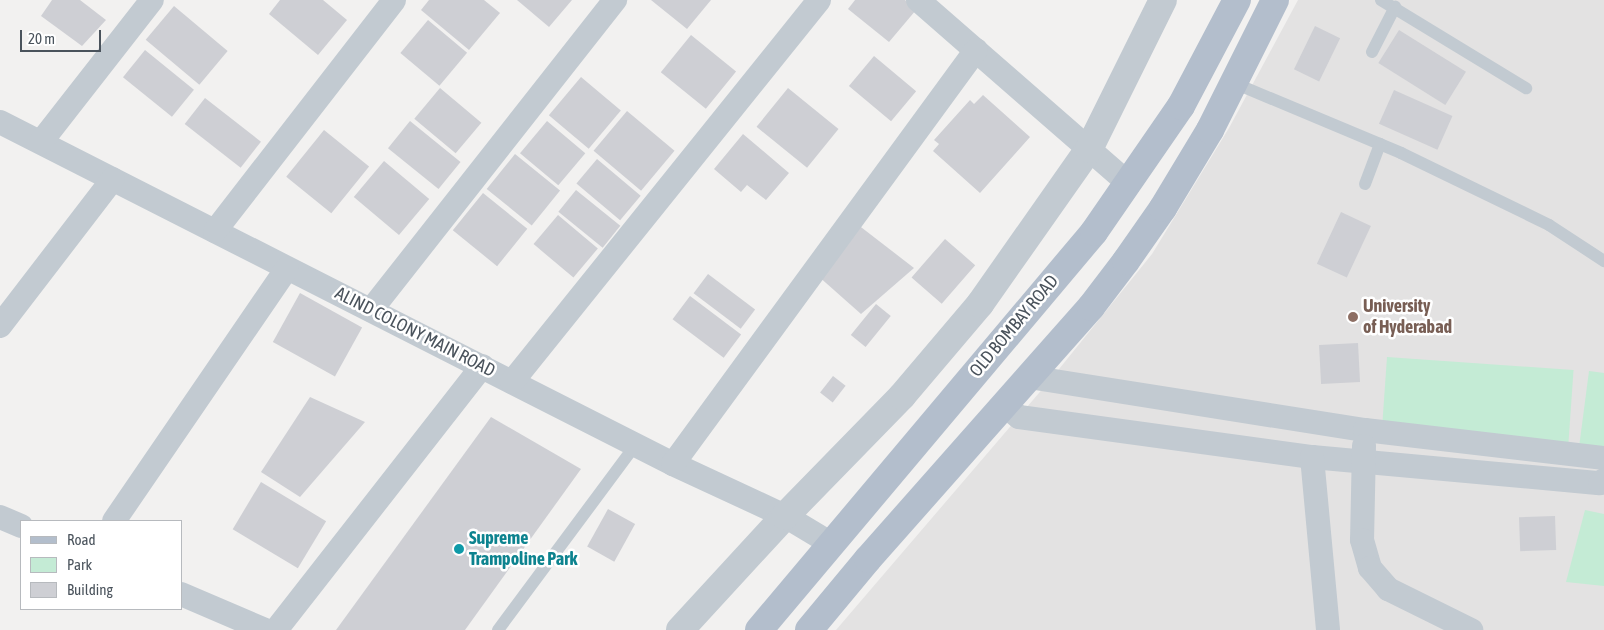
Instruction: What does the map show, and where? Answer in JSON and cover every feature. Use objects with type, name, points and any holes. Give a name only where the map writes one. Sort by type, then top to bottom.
[{"type":"main road","name":"OLD BOMBAY ROAD","points":[[759,630],[830,543],[1094,232],[1129,184],[1181,106],[1237,0]]},
{"type":"main road","points":[[809,630],[1029,377],[1126,261],[1163,208],[1234,82],[1275,0]]},
{"type":"street","points":[[41,142],[152,0]]},
{"type":"street","points":[[215,231],[394,0]]},
{"type":"street","points":[[371,310],[615,0]]},
{"type":"street","points":[[512,382],[819,0]]},
{"type":"street","points":[[918,0],[1129,184]]},
{"type":"street","points":[[680,630],[785,516],[902,396],[980,304],[1089,149],[1163,0]]},
{"type":"street","points":[[673,464],[976,50]]},
{"type":"street","name":"ALIND COLONY MAIN ROAD","points":[[0,122],[673,464],[785,516],[830,543]]},
{"type":"street","points":[[0,326],[113,179]]},
{"type":"street","points":[[115,520],[287,268]]},
{"type":"street","points":[[276,630],[482,366]]},
{"type":"street","points":[[1029,377],[1365,430],[1604,458]]},
{"type":"street","points":[[1004,405],[1018,417],[1312,456],[1600,483],[1604,480]]},
{"type":"street","points":[[1365,430],[1362,460],[1362,540],[1370,568],[1388,590],[1471,630]]},
{"type":"street","points":[[1312,456],[1328,630]]},
{"type":"street","points":[[0,517],[20,526]]},
{"type":"street","points":[[182,594],[265,630]]},
{"type":"lane","points":[[1381,0],[1526,88]]},
{"type":"lane","points":[[1372,52],[1395,7]]},
{"type":"lane","points":[[1234,82],[1380,144],[1549,226],[1604,261]]},
{"type":"lane","points":[[1365,184],[1380,144]]},
{"type":"lane","points":[[498,630],[636,444]]},
{"type":"shaded area","name":"University of Hyderabad","points":[[1298,0],[1604,0],[1604,630],[836,630],[1051,379],[1152,254],[1229,128]]},
{"type":"green space","points":[[1387,357],[1574,370],[1568,449],[1381,436]]},
{"type":"green space","points":[[1589,371],[1604,373],[1604,451],[1578,455]]},
{"type":"green space","points":[[1585,510],[1604,514],[1604,586],[1566,582]]},
{"type":"building","points":[[52,0],[80,0],[106,20],[82,46],[41,16]]},
{"type":"building","points":[[280,0],[323,0],[347,20],[318,55],[269,14]]},
{"type":"building","points":[[429,0],[484,0],[500,13],[469,50],[421,10]]},
{"type":"building","points":[[517,0],[572,0],[549,27]]},
{"type":"building","points":[[651,0],[711,0],[687,29]]},
{"type":"building","points":[[855,0],[905,0],[916,10],[889,42],[848,9]]},
{"type":"building","points":[[174,6],[228,51],[199,85],[146,40]]},
{"type":"building","points":[[428,20],[467,53],[439,86],[400,53]]},
{"type":"building","points":[[1315,26],[1340,38],[1319,81],[1294,69]]},
{"type":"building","points":[[1399,30],[1466,72],[1445,105],[1378,63]]},
{"type":"building","points":[[691,35],[736,72],[706,109],[661,72]]},
{"type":"building","points":[[145,50],[194,90],[172,117],[123,77]]},
{"type":"building","points":[[874,56],[916,91],[891,121],[849,86]]},
{"type":"building","points":[[581,77],[621,110],[589,149],[549,115]]},
{"type":"building","points":[[440,88],[481,123],[456,153],[414,119]]},
{"type":"building","points":[[788,88],[839,129],[807,168],[757,127]]},
{"type":"building","points":[[1394,90],[1452,116],[1437,150],[1379,124]]},
{"type":"building","points":[[983,95],[1030,137],[980,193],[933,151],[939,144],[934,140],[970,100],[974,104]]},
{"type":"building","points":[[205,98],[261,142],[241,168],[185,124]]},
{"type":"building","points":[[627,111],[674,151],[641,191],[594,151]]},
{"type":"building","points":[[410,121],[461,162],[438,189],[388,148]]},
{"type":"building","points":[[547,121],[585,153],[558,185],[520,153]]},
{"type":"building","points":[[324,130],[369,167],[331,213],[286,177]]},
{"type":"building","points":[[743,134],[789,173],[766,200],[747,185],[741,192],[714,169]]},
{"type":"building","points":[[515,154],[560,191],[532,225],[487,189]]},
{"type":"building","points":[[597,159],[641,196],[620,220],[576,184]]},
{"type":"building","points":[[384,161],[429,199],[399,235],[354,197]]},
{"type":"building","points":[[576,190],[620,226],[603,248],[558,212]]},
{"type":"building","points":[[483,193],[527,229],[497,266],[453,230]]},
{"type":"building","points":[[1341,212],[1371,226],[1347,278],[1317,264]]},
{"type":"building","points":[[558,215],[598,248],[573,278],[534,244]]},
{"type":"building","points":[[857,224],[914,268],[861,314],[817,275]]},
{"type":"building","points":[[945,239],[975,265],[942,304],[912,277]]},
{"type":"building","points":[[708,274],[755,310],[741,329],[694,293]]},
{"type":"building","points":[[300,293],[362,327],[335,376],[273,342]]},
{"type":"building","points":[[690,296],[741,335],[724,358],[673,319]]},
{"type":"building","points":[[876,304],[891,316],[866,347],[851,335]]},
{"type":"building","points":[[1358,343],[1360,382],[1321,384],[1319,345]]},
{"type":"building","points":[[833,376],[846,386],[833,402],[820,393]]},
{"type":"building","points":[[310,397],[365,422],[300,497],[261,472]]},
{"type":"building","name":"Supreme Trampoline Park","points":[[491,417],[581,469],[465,630],[336,630]]},
{"type":"building","points":[[261,482],[326,521],[298,568],[233,529]]},
{"type":"building","points":[[608,509],[635,524],[614,562],[587,547]]},
{"type":"building","points":[[1555,516],[1556,550],[1520,551],[1519,517]]},
{"type":"place","name":"University of Hyderabad","points":[[1353,317]]},
{"type":"place","name":"Supreme Trampoline Park","points":[[459,549]]}]
